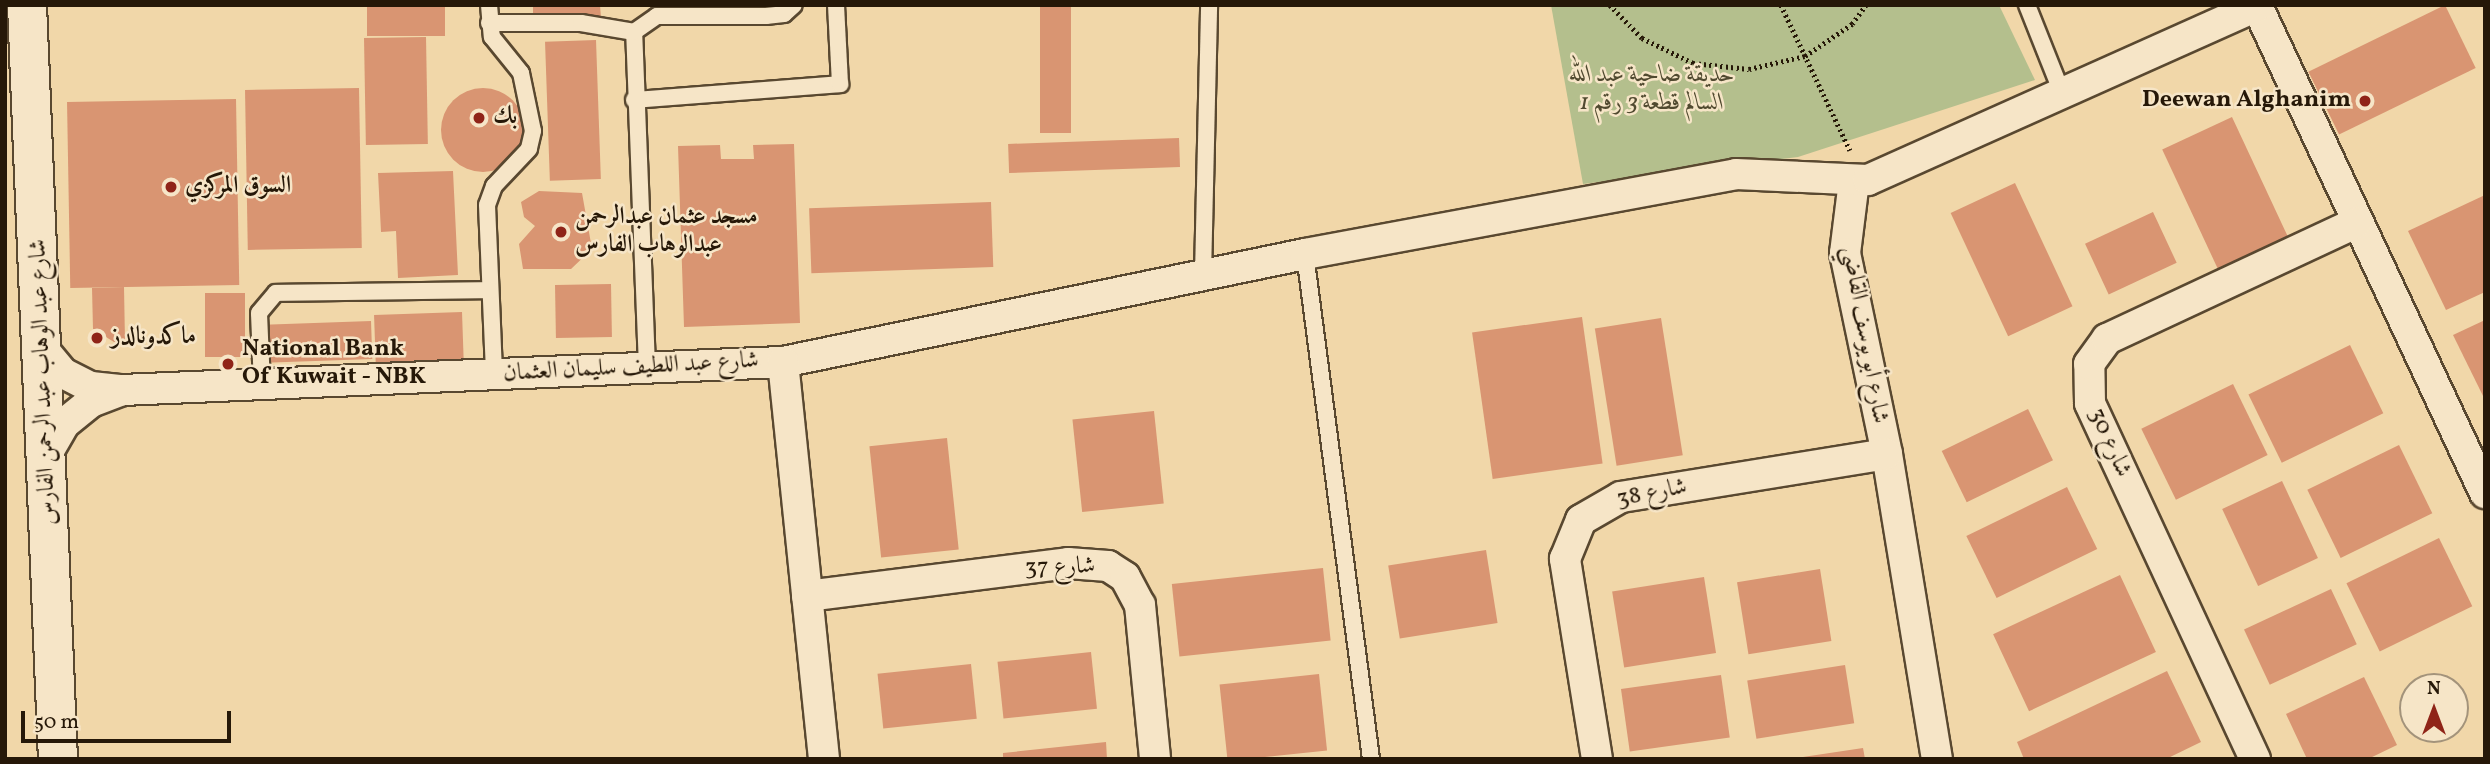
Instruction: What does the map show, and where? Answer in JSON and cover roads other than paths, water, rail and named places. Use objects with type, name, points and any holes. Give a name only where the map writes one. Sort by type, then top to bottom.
[{"type":"street","name":"شارع عبد الوهاب عبد الرحمن الفارس","points":[[27,5],[48,452],[58,759]]},
{"type":"street","points":[[783,362],[1306,254],[1736,174],[1868,180],[2258,6],[2356,223],[2485,493]]},
{"type":"street","name":"شارع أبو يوسف القاضي","points":[[1854,181],[1845,253],[1887,454],[1937,759]]},
{"type":"street","name":"شارع 30","points":[[2255,759],[2090,403],[2089,364],[2108,339],[2356,223]]},
{"type":"street","name":"شارع عبد اللطيف سليمان العثمان","points":[[42,348],[63,373],[91,387],[122,390],[783,362],[824,759]]},
{"type":"street","name":"شارع عبد اللطيف سليمان العثمان","points":[[48,452],[65,423],[91,402],[122,390]]},
{"type":"street","name":"شارع 38","points":[[1597,759],[1565,559],[1581,520],[1622,497],[1887,454]]},
{"type":"street","name":"شارع 37","points":[[807,596],[1068,563],[1108,566],[1125,577],[1140,605],[1156,759]]},
{"type":"lane","points":[[489,5],[492,37],[521,74],[533,131],[529,149],[494,186],[487,205],[494,374]]},
{"type":"lane","points":[[489,23],[581,23],[634,32],[657,16],[766,16],[784,14],[794,5]]},
{"type":"lane","points":[[634,100],[839,84],[836,5]]},
{"type":"lane","points":[[1203,275],[1209,5]]},
{"type":"lane","points":[[2027,5],[2062,93]]},
{"type":"lane","points":[[634,32],[634,100],[648,367]]},
{"type":"lane","points":[[1306,254],[1371,759]]},
{"type":"lane","points":[[262,385],[259,313],[276,293],[490,290]]},
{"type":"place","name":"Deewan Alghanim","points":[[2365,101]]},
{"type":"place","name":"بك","points":[[479,118]]},
{"type":"place","name":"السوق المركزي","points":[[171,187]]},
{"type":"place","name":"مسجد عثمان عبدالرحمن عبدالوهاب الفارس","points":[[561,232]]},
{"type":"place","name":"ماكدونالدز","points":[[97,338]]},
{"type":"place","name":"National Bank Of Kuwait - NBK","points":[[228,364]]},
{"type":"park label","name":"حديقة ضاحية عبد الله السالم قطعة 3 رقم 1","points":[[1652,90]]}]
